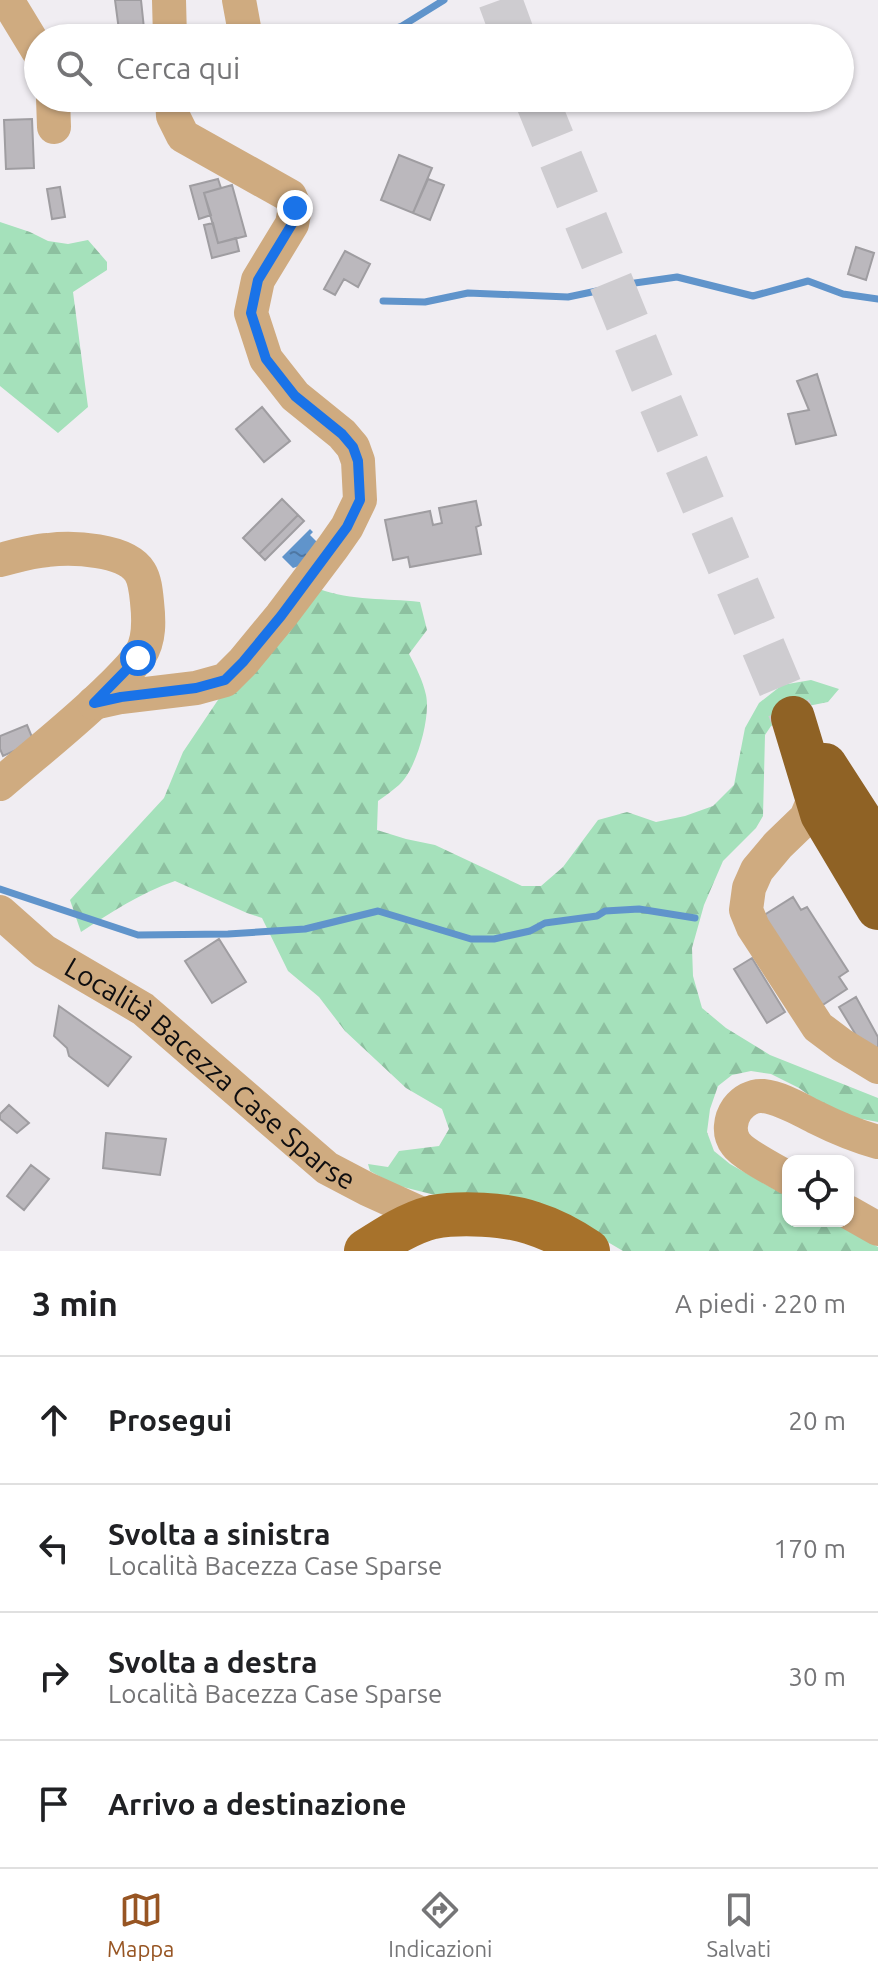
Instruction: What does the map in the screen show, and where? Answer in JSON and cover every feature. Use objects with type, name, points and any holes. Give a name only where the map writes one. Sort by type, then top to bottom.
[{"type":"highway","points":[[878,847],[793,718],[822,814],[878,908]]},
{"type":"main road","points":[[366,1251],[397,1232],[431,1218],[462,1215],[532,1222],[588,1251]]},
{"type":"street","points":[[4,0],[24,28]]},
{"type":"street","points":[[169,0],[170,24]]},
{"type":"street","points":[[239,0],[243,24]]},
{"type":"street","points":[[94,703],[196,688],[225,680],[281,616],[347,527],[360,500],[358,461],[353,447],[342,434],[295,396],[266,359],[251,313],[258,280],[292,224],[295,208],[290,196],[183,136],[173,112]]},
{"type":"street","points":[[0,560],[49,549],[114,554],[133,563],[141,573],[147,600],[148,628],[146,645],[138,658],[94,703],[0,784]]},
{"type":"street","points":[[816,794],[806,818],[757,870],[749,888],[746,910],[753,927],[818,1027],[878,1067]]},
{"type":"street","name":"Località Bacezza Case Sparse","points":[[0,912],[44,951],[143,1009],[327,1168],[431,1218]]},
{"type":"street","points":[[782,1174],[736,1145],[731,1124],[734,1113],[750,1098],[761,1095],[779,1100],[836,1127],[878,1142]]},
{"type":"street","points":[[854,1215],[878,1229]]},
{"type":"green space","points":[[0,222],[48,241],[68,244],[88,240],[107,262],[107,270],[73,292],[88,407],[58,433],[0,386]]},
{"type":"green space","points":[[319,589],[356,597],[420,602],[427,630],[409,654],[426,695],[424,730],[405,778],[378,801],[377,830],[435,845],[522,886],[541,886],[563,867],[598,820],[627,812],[656,822],[713,806],[734,785],[745,728],[759,703],[782,685],[811,680],[839,689],[828,702],[803,707],[771,726],[765,735],[763,816],[756,828],[723,861],[704,905],[692,948],[693,976],[702,1008],[726,1028],[770,1055],[878,1098],[878,1122],[835,1114],[799,1088],[771,1074],[751,1071],[732,1075],[718,1086],[710,1109],[707,1132],[714,1151],[730,1164],[782,1194],[782,1227],[843,1227],[878,1247],[878,1251],[623,1251],[572,1221],[395,1185],[370,1171],[368,1164],[388,1167],[399,1151],[439,1146],[449,1129],[442,1109],[406,1088],[345,1031],[319,997],[288,971],[262,918],[175,881],[138,897],[81,932],[70,900],[164,798],[183,752],[222,694]]},
{"type":"water","points":[[310,529],[313,532],[310,535],[318,543],[302,565],[293,568],[282,557]]},
{"type":"building","points":[[115,0],[141,0],[144,24],[118,24]]},
{"type":"building","points":[[32,119],[34,168],[6,169],[4,120]]},
{"type":"building","points":[[399,155],[432,168],[413,213],[381,200]]},
{"type":"building","points":[[218,179],[221,188],[204,193],[211,215],[199,219],[190,186]]},
{"type":"building","points":[[428,179],[444,185],[430,220],[413,213]]},
{"type":"building","points":[[232,185],[246,236],[218,243],[204,193]]},
{"type":"building","points":[[60,187],[65,217],[52,219],[47,189]]},
{"type":"building","points":[[213,223],[218,243],[236,238],[239,251],[212,258],[204,225]]},
{"type":"building","points":[[856,247],[874,253],[866,280],[848,274]]},
{"type":"building","points":[[345,251],[370,264],[358,287],[344,279],[335,295],[324,289]]},
{"type":"building","points":[[817,374],[836,435],[796,444],[788,414],[809,410],[797,381]]},
{"type":"building","points":[[262,407],[290,441],[264,462],[236,429]]},
{"type":"building","points":[[282,499],[298,515],[259,554],[243,538]]},
{"type":"building","points":[[476,501],[481,525],[476,527],[481,554],[410,567],[408,557],[393,560],[385,520],[430,511],[433,525],[442,523],[439,508]]},
{"type":"building","points":[[298,515],[304,521],[265,560],[259,554]]},
{"type":"building","points":[[27,725],[34,742],[3,756],[0,736]]},
{"type":"building","points":[[793,897],[801,910],[807,907],[848,971],[839,977],[847,989],[818,1008],[761,917]]},
{"type":"building","points":[[219,939],[246,982],[212,1003],[185,961]]},
{"type":"building","points":[[752,958],[785,1012],[767,1023],[734,969]]},
{"type":"building","points":[[856,997],[878,1037],[878,1049],[868,1055],[839,1007]]},
{"type":"building","points":[[59,1006],[131,1057],[108,1086],[69,1056],[67,1048],[54,1036]]},
{"type":"building","points":[[9,1105],[29,1123],[17,1133],[0,1119],[0,1114]]},
{"type":"building","points":[[106,1133],[166,1139],[160,1175],[103,1168]]},
{"type":"building","points":[[31,1165],[49,1179],[24,1210],[7,1196]]},
{"type":"waterway","points":[[405,24],[444,0]]},
{"type":"waterway","points":[[383,301],[425,302],[468,293],[568,297],[677,277],[753,296],[808,281],[843,294],[878,299]]},
{"type":"waterway","points":[[0,889],[138,935],[305,929],[378,911],[471,939],[494,939],[530,931],[545,923],[597,916],[605,911],[639,909],[695,918]]},
{"type":"tunnel","points":[[500,0],[509,24]]},
{"type":"tunnel","points":[[542,112],[793,718]]},
{"type":"route","points":[[138,658],[94,703],[196,688],[225,680],[281,616],[333,547],[360,500],[358,461],[353,447],[342,434],[295,396],[266,359],[251,313],[258,280],[292,224],[295,208]]}]
